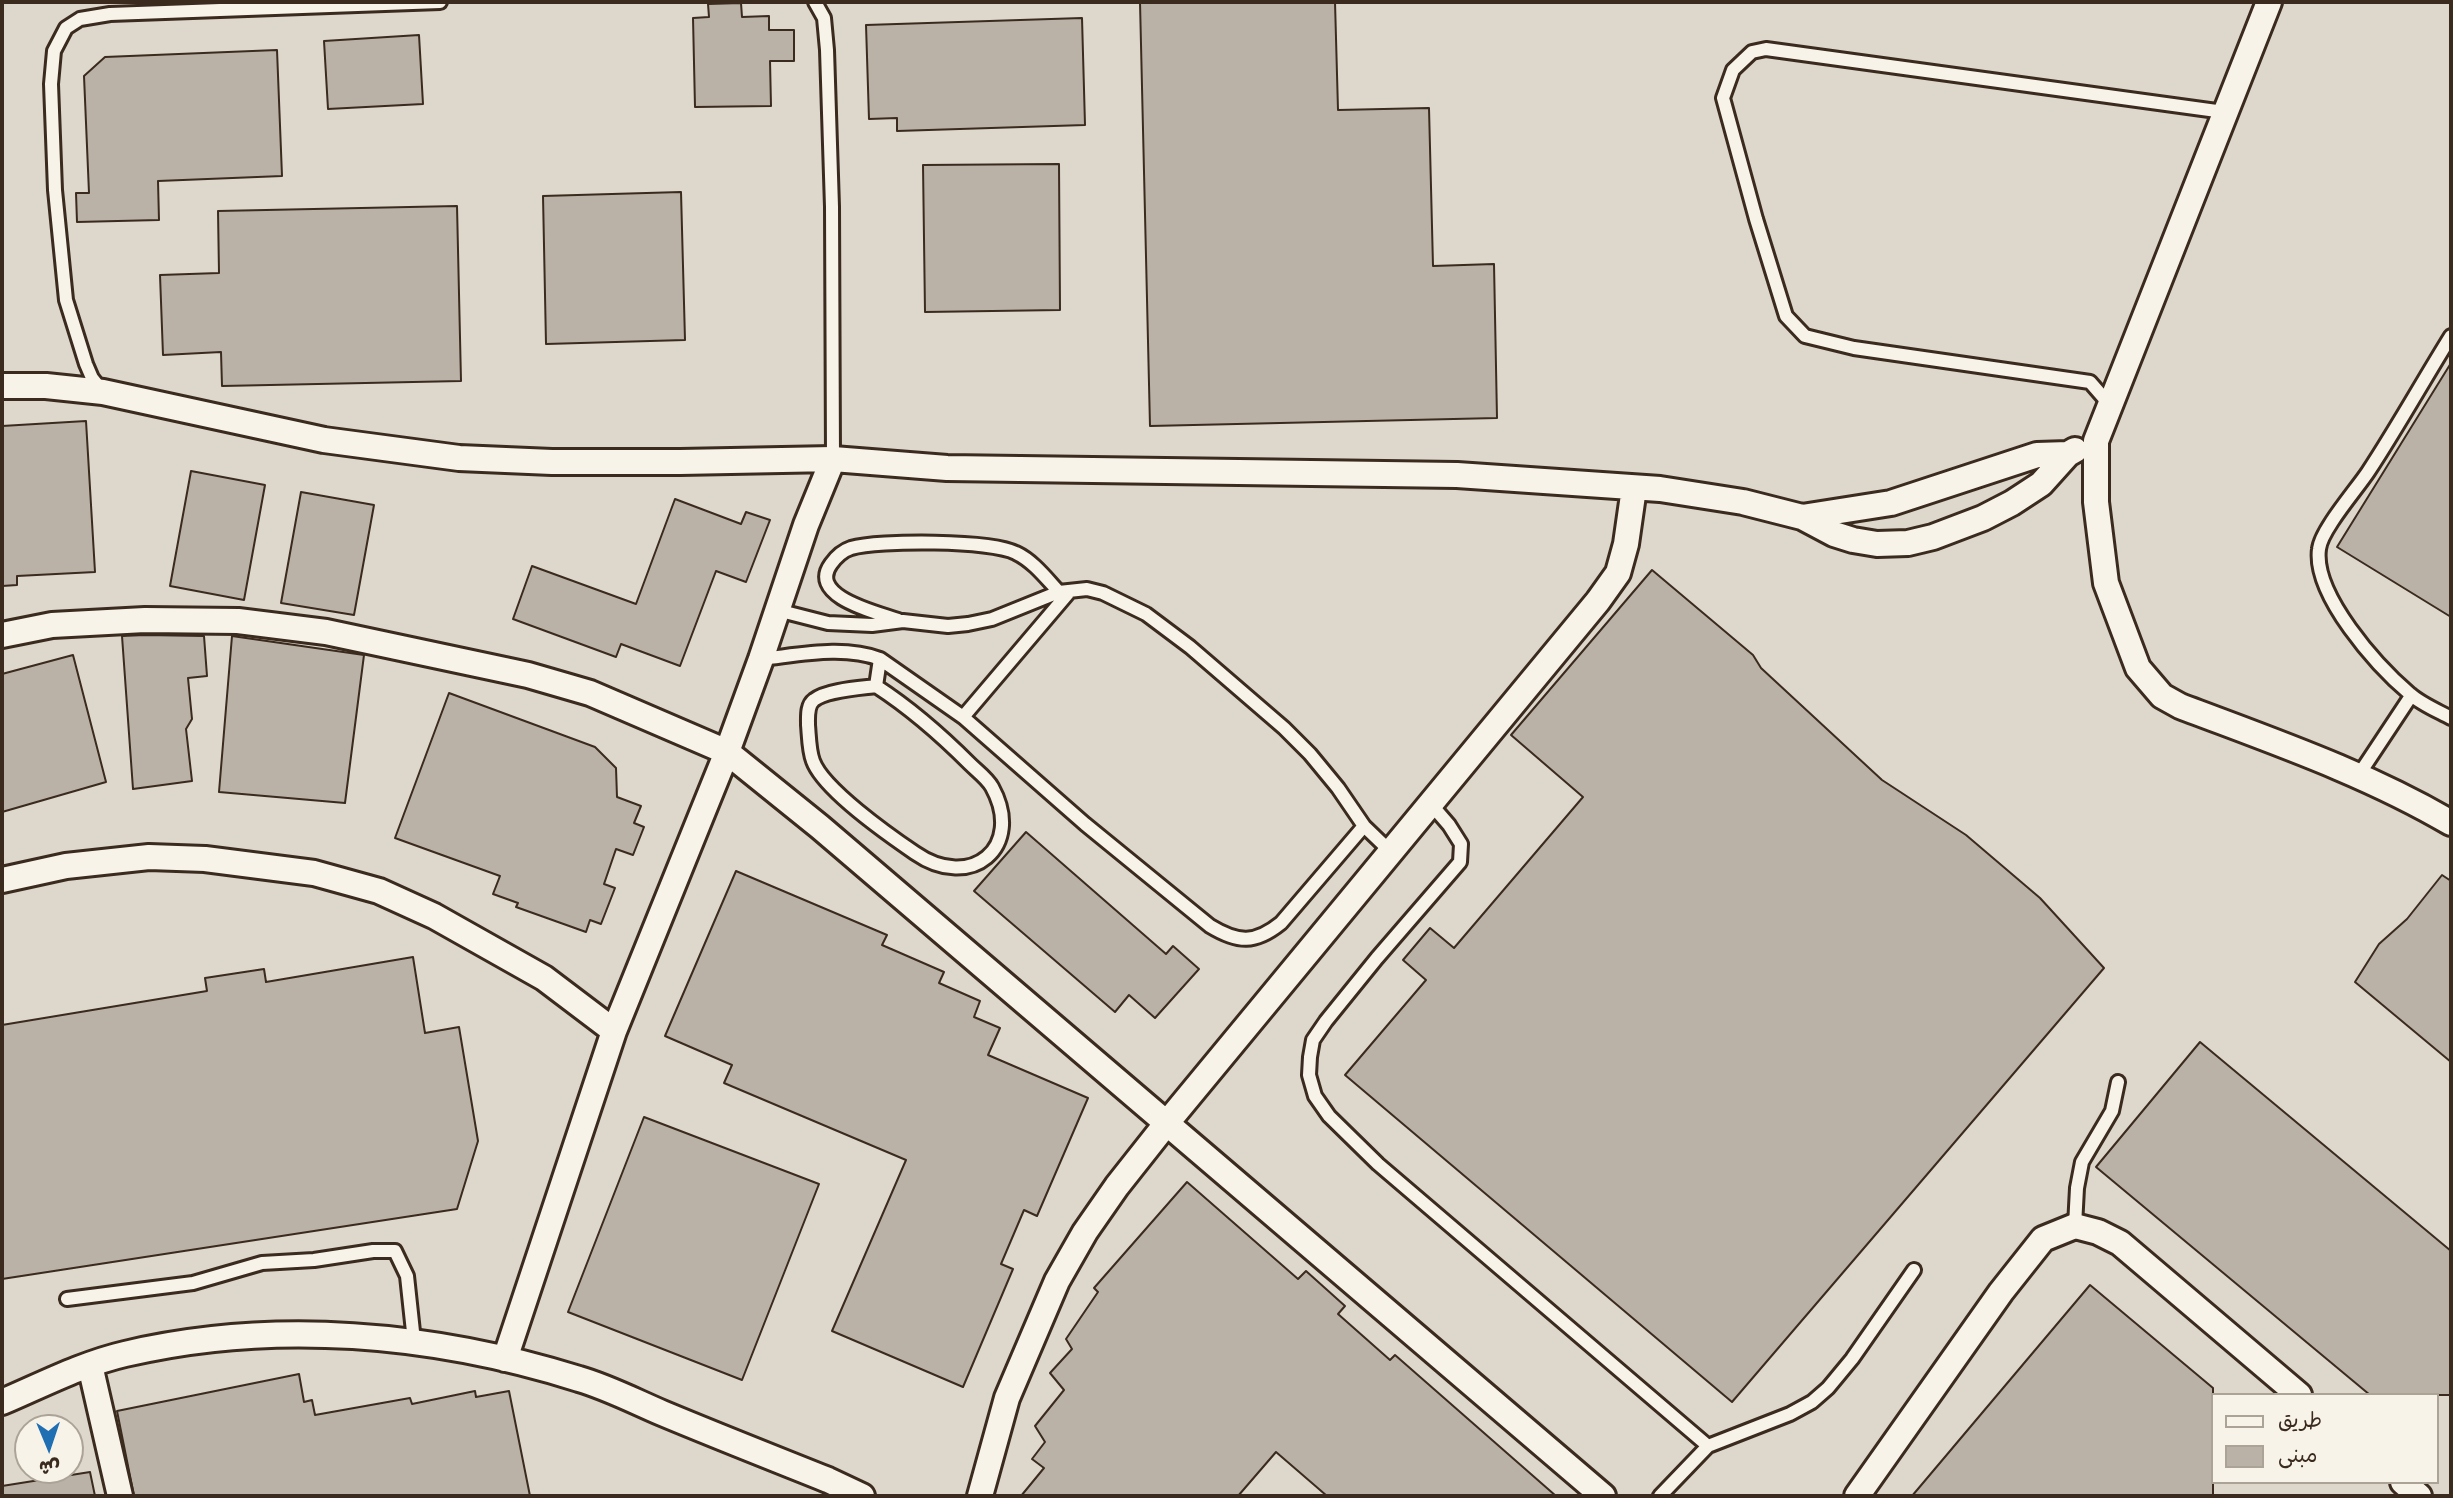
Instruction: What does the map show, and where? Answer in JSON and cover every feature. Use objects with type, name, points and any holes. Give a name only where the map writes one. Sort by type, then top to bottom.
[{"type":"street","points":[[2269,2],[2096,441],[2096,502],[2106,583],[2138,668],[2162,696],[2179,706],[2358,776],[2411,800],[2451,823]]},
{"type":"street","points":[[2,386],[46,386],[103,392],[324,440],[459,458],[629,462],[833,459],[959,468],[1457,475],[1634,488],[1695,494],[1802,517],[1853,540],[1877,544],[1908,543],[1971,523],[2012,503],[2040,484],[2068,454]]},
{"type":"street","points":[[1802,517],[1891,503],[2037,456],[2068,454],[2096,441]]},
{"type":"street","points":[[505,1359],[614,1031],[727,752],[806,525],[833,459]]},
{"type":"street","points":[[980,1496],[1007,1398],[1057,1281],[1085,1232],[1166,1124],[1598,601],[1618,573],[1626,544],[1634,488]]},
{"type":"street","points":[[2,635],[52,625],[145,620],[239,621],[326,632],[528,674],[590,693],[727,752],[820,827],[1603,1496]]},
{"type":"street","points":[[2,880],[66,866],[149,857],[205,859],[314,873],[379,891],[434,916],[544,978],[614,1031]]},
{"type":"street","points":[[1857,1496],[2001,1292],[2043,1239],[2075,1226],[2098,1232],[2120,1243],[2297,1393]]},
{"type":"street","points":[[2,1402],[90,1365],[124,1354],[247,1336],[292,1333],[414,1341],[505,1359],[580,1379],[862,1496]]},
{"type":"street","points":[[90,1365],[120,1496]]},
{"type":"street","points":[[2405,1484],[2419,1496]]},
{"type":"lane","points":[[103,392],[86,365],[66,300],[55,190],[51,84],[54,51],[66,28],[80,19],[110,14],[440,2]]},
{"type":"lane","points":[[815,2],[824,18],[827,50],[832,207],[833,459]]},
{"type":"lane","points":[[2110,405],[2090,382],[1854,348],[1805,336],[1786,316],[1752,206],[1723,98],[1733,69],[1752,52],[1766,49],[2224,112]]},
{"type":"lane","points":[[2451,336],[2368,471],[2329,528],[2319,550],[2329,595],[2352,632],[2412,696],[2451,718]]},
{"type":"lane","points":[[903,621],[838,597],[827,579],[827,569],[836,556],[852,548],[877,545],[994,546],[1026,559],[1065,591]]},
{"type":"lane","points":[[777,610],[828,623],[872,625],[903,621],[948,626],[992,619],[1065,591],[1087,589],[1119,599],[1146,614],[1190,647],[1310,754],[1364,826],[1391,852]]},
{"type":"lane","points":[[963,718],[1065,591]]},
{"type":"lane","points":[[761,659],[846,652],[867,654],[880,659],[963,718],[1085,824],[1227,937],[1248,940],[1270,932],[1281,923],[1364,826]]},
{"type":"lane","points":[[876,686],[880,659]]},
{"type":"lane","points":[[876,686],[902,703],[990,784],[998,802],[1001,827],[998,842],[992,853],[982,862],[965,868],[943,867],[923,858],[867,818],[820,774],[813,761],[810,741],[810,704],[814,699],[828,694],[876,686]]},
{"type":"lane","points":[[2358,776],[2412,696]]},
{"type":"lane","points":[[1430,803],[1461,844],[1460,862],[1368,969],[1313,1040],[1309,1074],[1315,1096],[1329,1116],[1378,1164],[1708,1446]]},
{"type":"lane","points":[[2075,1226],[2077,1188],[2082,1162],[2112,1111],[2118,1082]]},
{"type":"lane","points":[[67,1299],[193,1283],[262,1263],[395,1251],[407,1276],[414,1341]]},
{"type":"lane","points":[[1660,1496],[1708,1446],[1790,1414],[1812,1402],[1828,1388],[1852,1359],[1914,1270]]},
{"type":"shaded area","points":[[2,2],[2451,2],[2451,1496],[2,1496]]},
{"type":"building","points":[[1140,2],[1335,2],[1338,110],[1429,108],[1433,266],[1494,264],[1497,418],[1150,426]]},
{"type":"building","points":[[741,3],[742,17],[769,16],[769,30],[794,30],[794,61],[770,61],[771,106],[695,107],[693,18],[709,17],[708,4]]},
{"type":"building","points":[[1082,18],[1085,125],[897,131],[897,118],[869,119],[866,25]]},
{"type":"building","points":[[419,35],[423,104],[328,109],[324,41]]},
{"type":"building","points":[[277,50],[282,176],[158,181],[159,220],[77,222],[76,193],[89,193],[84,76],[105,57]]},
{"type":"building","points":[[1059,164],[1060,310],[925,312],[923,165]]},
{"type":"building","points":[[681,192],[685,340],[546,344],[543,196]]},
{"type":"building","points":[[457,206],[461,381],[222,386],[221,352],[163,355],[160,275],[219,273],[218,211]]},
{"type":"building","points":[[2451,363],[2451,617],[2337,547]]},
{"type":"building","points":[[86,421],[95,572],[17,576],[17,585],[2,586],[2,426]]},
{"type":"building","points":[[191,471],[265,485],[244,600],[170,586]]},
{"type":"building","points":[[301,492],[374,505],[354,615],[281,603]]},
{"type":"building","points":[[675,499],[741,524],[746,512],[770,520],[746,582],[716,571],[680,666],[621,644],[616,657],[513,619],[532,566],[636,604]]},
{"type":"building","points":[[1652,570],[1753,655],[1761,668],[1882,780],[1966,835],[2040,898],[2104,968],[1732,1402],[1345,1075],[1426,980],[1403,960],[1430,928],[1454,948],[1583,797],[1511,735]]},
{"type":"building","points":[[122,636],[204,636],[207,676],[188,678],[192,719],[186,729],[192,781],[133,789]]},
{"type":"building","points":[[232,636],[364,655],[345,803],[219,792]]},
{"type":"building","points":[[73,655],[106,782],[2,812],[2,674]]},
{"type":"building","points":[[449,693],[595,747],[616,768],[617,797],[641,806],[634,823],[644,827],[633,855],[616,849],[604,884],[615,888],[601,924],[590,920],[586,932],[516,907],[518,903],[493,894],[500,876],[395,838]]},
{"type":"building","points":[[1026,832],[1166,954],[1173,946],[1199,969],[1155,1018],[1129,995],[1115,1012],[974,891]]},
{"type":"building","points":[[736,871],[887,935],[882,945],[944,972],[939,983],[980,1001],[974,1017],[1000,1028],[988,1055],[1088,1098],[1037,1216],[1024,1210],[1001,1264],[1013,1269],[963,1387],[832,1331],[906,1160],[724,1083],[732,1065],[665,1036]]},
{"type":"building","points":[[2442,875],[2451,881],[2451,1062],[2355,982],[2379,944],[2407,919]]},
{"type":"building","points":[[413,957],[425,1033],[459,1027],[478,1141],[457,1209],[2,1279],[2,1025],[207,991],[205,978],[264,969],[266,982]]},
{"type":"building","points":[[2200,1042],[2451,1251],[2451,1395],[2368,1393],[2096,1167]]},
{"type":"building","points":[[644,1117],[819,1184],[742,1380],[568,1312]]},
{"type":"building","points":[[1187,1182],[1298,1279],[1306,1271],[1345,1306],[1338,1314],[1390,1360],[1395,1355],[1556,1496],[1327,1496],[1276,1452],[1238,1496],[1021,1496],[1044,1468],[1032,1459],[1045,1442],[1035,1426],[1064,1390],[1050,1373],[1072,1349],[1066,1339],[1098,1292],[1094,1288]]},
{"type":"building","points":[[2090,1285],[2213,1388],[2213,1496],[1912,1496]]},
{"type":"building","points":[[299,1374],[304,1402],[312,1400],[315,1415],[410,1398],[412,1404],[475,1391],[476,1397],[509,1391],[530,1496],[134,1496],[117,1411]]},
{"type":"building","points":[[90,1472],[95,1496],[2,1496],[2,1486],[15,1484],[84,1484],[84,1473]]}]
